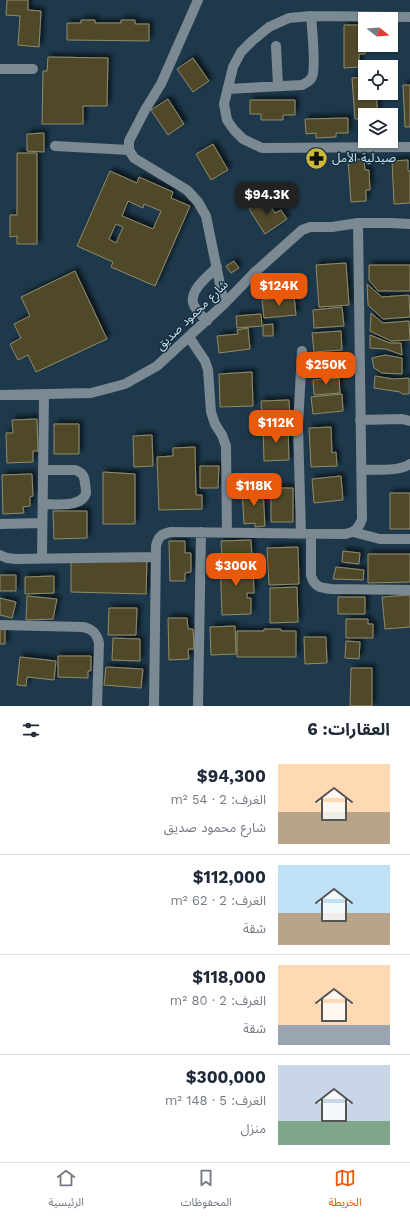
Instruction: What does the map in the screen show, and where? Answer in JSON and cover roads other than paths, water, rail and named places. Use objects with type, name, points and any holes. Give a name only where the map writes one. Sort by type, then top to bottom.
[{"type":"street","points":[[198,0],[161,84],[145,110],[129,141],[129,150],[134,158],[187,190],[198,202],[206,216],[224,304]]},
{"type":"street","points":[[410,17],[311,16],[289,18],[269,27],[241,52],[233,67],[224,104],[227,120],[234,130],[244,140],[262,148],[410,147]]},
{"type":"street","points":[[228,89],[302,85],[311,80],[313,69],[311,16]]},
{"type":"street","points":[[276,46],[278,86]]},
{"type":"street","points":[[0,69],[34,69]]},
{"type":"street","points":[[55,146],[129,150]]},
{"type":"street","points":[[154,706],[156,557],[158,539],[163,533],[227,532],[345,534],[353,532],[359,527],[362,519],[358,223]]},
{"type":"street","name":"شارع محمود صديق","points":[[0,395],[91,393],[125,384],[157,366],[224,304],[255,272],[302,230],[310,227],[332,227],[358,223],[410,224]]},
{"type":"street","points":[[206,321],[193,303],[193,295],[217,267]]},
{"type":"street","points":[[189,337],[200,353],[206,366],[211,412],[226,446],[227,532]]},
{"type":"street","points":[[302,352],[298,426],[306,534],[310,575],[312,581],[320,588],[410,590]]},
{"type":"street","points":[[42,558],[44,394]]},
{"type":"street","points":[[360,420],[402,419],[410,421]]},
{"type":"street","points":[[361,470],[399,468],[406,467],[410,464]]},
{"type":"street","points":[[43,470],[75,470],[80,472],[85,480],[86,493],[84,498],[75,504],[43,504]]},
{"type":"street","points":[[0,524],[42,523]]},
{"type":"street","points":[[198,706],[201,532]]},
{"type":"street","points":[[353,532],[380,539],[410,539]]},
{"type":"street","points":[[0,555],[7,558],[156,557]]},
{"type":"street","points":[[0,625],[83,627],[89,628],[94,632],[98,637],[99,643],[97,706]]},
{"type":"place","name":"صيدلية الأمل","points":[[316,158]]}]
